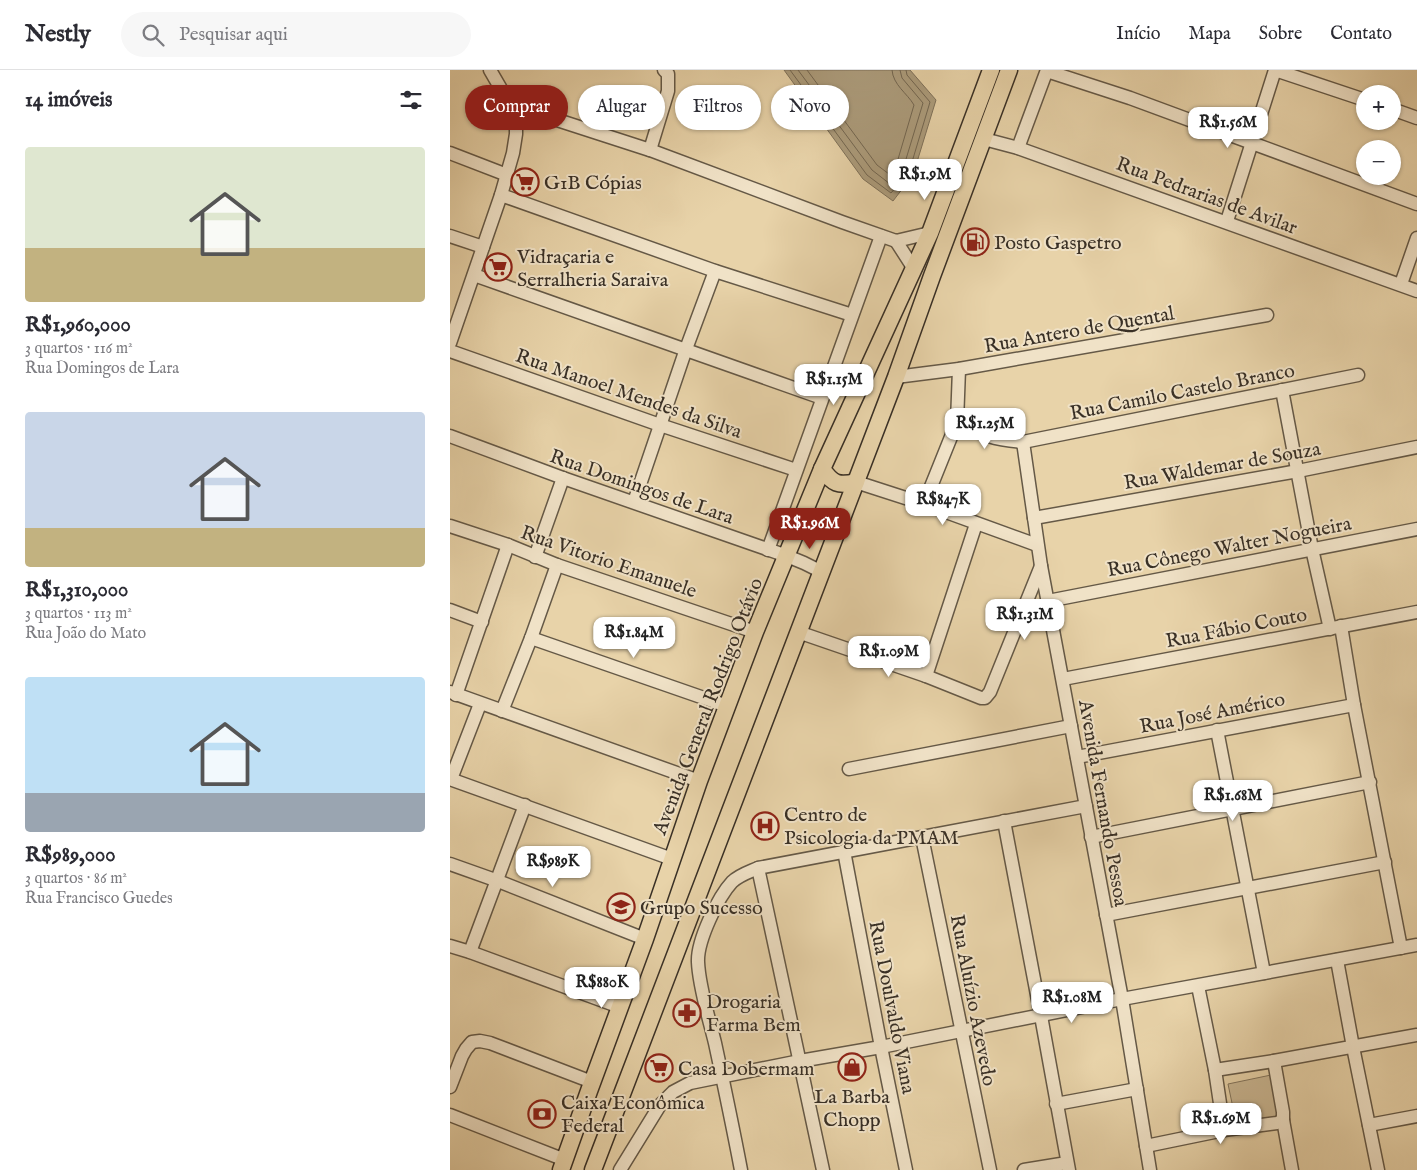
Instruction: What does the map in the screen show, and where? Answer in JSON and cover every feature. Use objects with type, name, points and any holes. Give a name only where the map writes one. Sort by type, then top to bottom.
[{"type":"main road","name":"Avenida General Rodrigo Otávio","points":[[563,1165],[645,939],[699,781],[755,632],[822,469],[930,233],[991,70]]},
{"type":"main road","points":[[593,1170],[651,1014],[896,377],[1009,70]]},
{"type":"main road","points":[[822,469],[836,483],[843,485],[856,482]]},
{"type":"street","points":[[490,70],[499,85]]},
{"type":"street","points":[[650,150],[668,91],[668,74],[664,70]]},
{"type":"street","points":[[1018,148],[1047,70],[1130,98],[1417,204]]},
{"type":"street","points":[[1227,222],[1275,70],[1356,97]]},
{"type":"street","points":[[1401,112],[1417,118]]},
{"type":"street","points":[[568,123],[650,150],[896,241],[930,233]]},
{"type":"street","points":[[450,343],[453,324],[474,275],[507,176],[516,130]]},
{"type":"street","name":"Rua Pedrarias de Avilar","points":[[984,139],[1018,148],[1417,291]]},
{"type":"street","points":[[450,153],[507,176]]},
{"type":"street","points":[[501,195],[715,271],[852,316]]},
{"type":"street","points":[[450,236],[483,247]]},
{"type":"street","points":[[768,550],[881,236]]},
{"type":"street","points":[[1401,284],[1417,238]]},
{"type":"street","points":[[896,241],[914,269]]},
{"type":"street","points":[[634,502],[686,349],[715,271]]},
{"type":"street","points":[[474,275],[822,398]]},
{"type":"street","name":"Rua Antero de Quental","points":[[896,377],[959,369],[1267,316]]},
{"type":"street","name":"Rua Manoel Mendes da Silva","points":[[450,351],[660,425],[796,470]]},
{"type":"street","points":[[924,504],[957,422],[959,369]]},
{"type":"street","name":"Rua Camilo Castelo Branco","points":[[957,422],[989,437],[1023,442],[1358,375]]},
{"type":"street","points":[[1282,390],[1312,549],[1336,627],[1354,705],[1401,948]]},
{"type":"street","name":"Rua Domingos de Lara","points":[[450,436],[563,478],[787,556],[822,572]]},
{"type":"street","name":"Avenida Fernando Pessoa","points":[[1023,442],[1040,566],[1048,600],[1122,999],[1150,1170]]},
{"type":"street","name":"Rua Waldemar de Souza","points":[[1034,518],[1298,471],[1417,447]]},
{"type":"street","points":[[535,557],[563,478]]},
{"type":"street","points":[[856,482],[1038,545]]},
{"type":"street","points":[[926,676],[976,524]]},
{"type":"street","name":"Rua Vitorio Emanuele","points":[[450,526],[557,565],[755,632]]},
{"type":"street","name":"Rua Cônego Walter Nogueira","points":[[1048,600],[1417,529]]},
{"type":"street","points":[[508,546],[482,622],[453,693],[699,781]]},
{"type":"street","points":[[502,711],[557,565]]},
{"type":"street","points":[[798,632],[985,698],[988,696],[1040,566]]},
{"type":"street","points":[[450,610],[482,622]]},
{"type":"street","name":"Rua Fábio Couto","points":[[1062,679],[1417,612]]},
{"type":"street","points":[[531,638],[727,706]]},
{"type":"street","points":[[480,704],[450,779],[672,858]]},
{"type":"street","name":"Rua José Américo","points":[[1077,757],[1354,705]]},
{"type":"street","points":[[849,769],[1071,726]]},
{"type":"street","points":[[1217,730],[1264,973]]},
{"type":"street","points":[[1091,837],[1370,782]]},
{"type":"street","points":[[470,952],[525,805]]},
{"type":"street","points":[[741,1170],[700,980],[698,960],[700,946],[709,921],[716,905],[732,882],[742,874],[758,868],[1086,806]]},
{"type":"street","points":[[1004,821],[1068,1166],[1024,1170]]},
{"type":"street","name":"Rua Aluízio Azevedo","points":[[922,837],[990,1170]]},
{"type":"street","name":"Rua Doulvaldo Viana","points":[[844,851],[906,1170]]},
{"type":"street","points":[[1106,915],[1385,862]]},
{"type":"street","points":[[450,864],[645,939]]},
{"type":"street","points":[[758,868],[823,1170]]},
{"type":"street","points":[[620,1170],[660,1105],[673,1092],[690,1083],[1122,999],[1417,945]]},
{"type":"street","points":[[450,946],[620,1007]]},
{"type":"street","points":[[1338,960],[1353,1047],[1378,1170]]},
{"type":"street","points":[[1198,986],[1215,1070],[1224,1130]]},
{"type":"street","points":[[1215,1070],[1274,1062],[1417,1035]]},
{"type":"street","points":[[450,1087],[466,1049],[472,1042],[480,1041],[490,1043],[592,1082]]},
{"type":"street","points":[[1274,1062],[1283,1112],[1282,1120],[1292,1170]]},
{"type":"street","points":[[1056,1104],[1137,1089]]},
{"type":"street","points":[[450,1115],[563,1165]]},
{"type":"street","points":[[1370,1125],[1417,1116]]},
{"type":"street","points":[[1146,1146],[1224,1130],[1277,1123],[1282,1120]]},
{"type":"shaded area","points":[[1271,1075],[1279,1118],[1237,1127],[1228,1084]]},
{"type":"water","points":[[784,70],[910,70],[936,100],[913,175],[893,201],[863,179],[827,130],[849,130],[849,85],[795,85]]},
{"type":"place","name":"G1B Cópias","points":[[525,182]]},
{"type":"place","name":"Posto Gaspetro","points":[[975,242]]},
{"type":"place","name":"Vidraçaria e Serralheria Saraiva","points":[[498,267]]},
{"type":"place","name":"Centro de Psicologia da PMAM","points":[[765,826]]},
{"type":"place","name":"Grupo Sucesso","points":[[621,907]]},
{"type":"place","name":"Drogaria Farma Bem","points":[[687,1013]]},
{"type":"place","name":"La Barba Chopp","points":[[852,1067]]},
{"type":"place","name":"Casa Dobermam","points":[[659,1068]]},
{"type":"place","name":"Caixa Econômica Federal","points":[[542,1114]]}]
